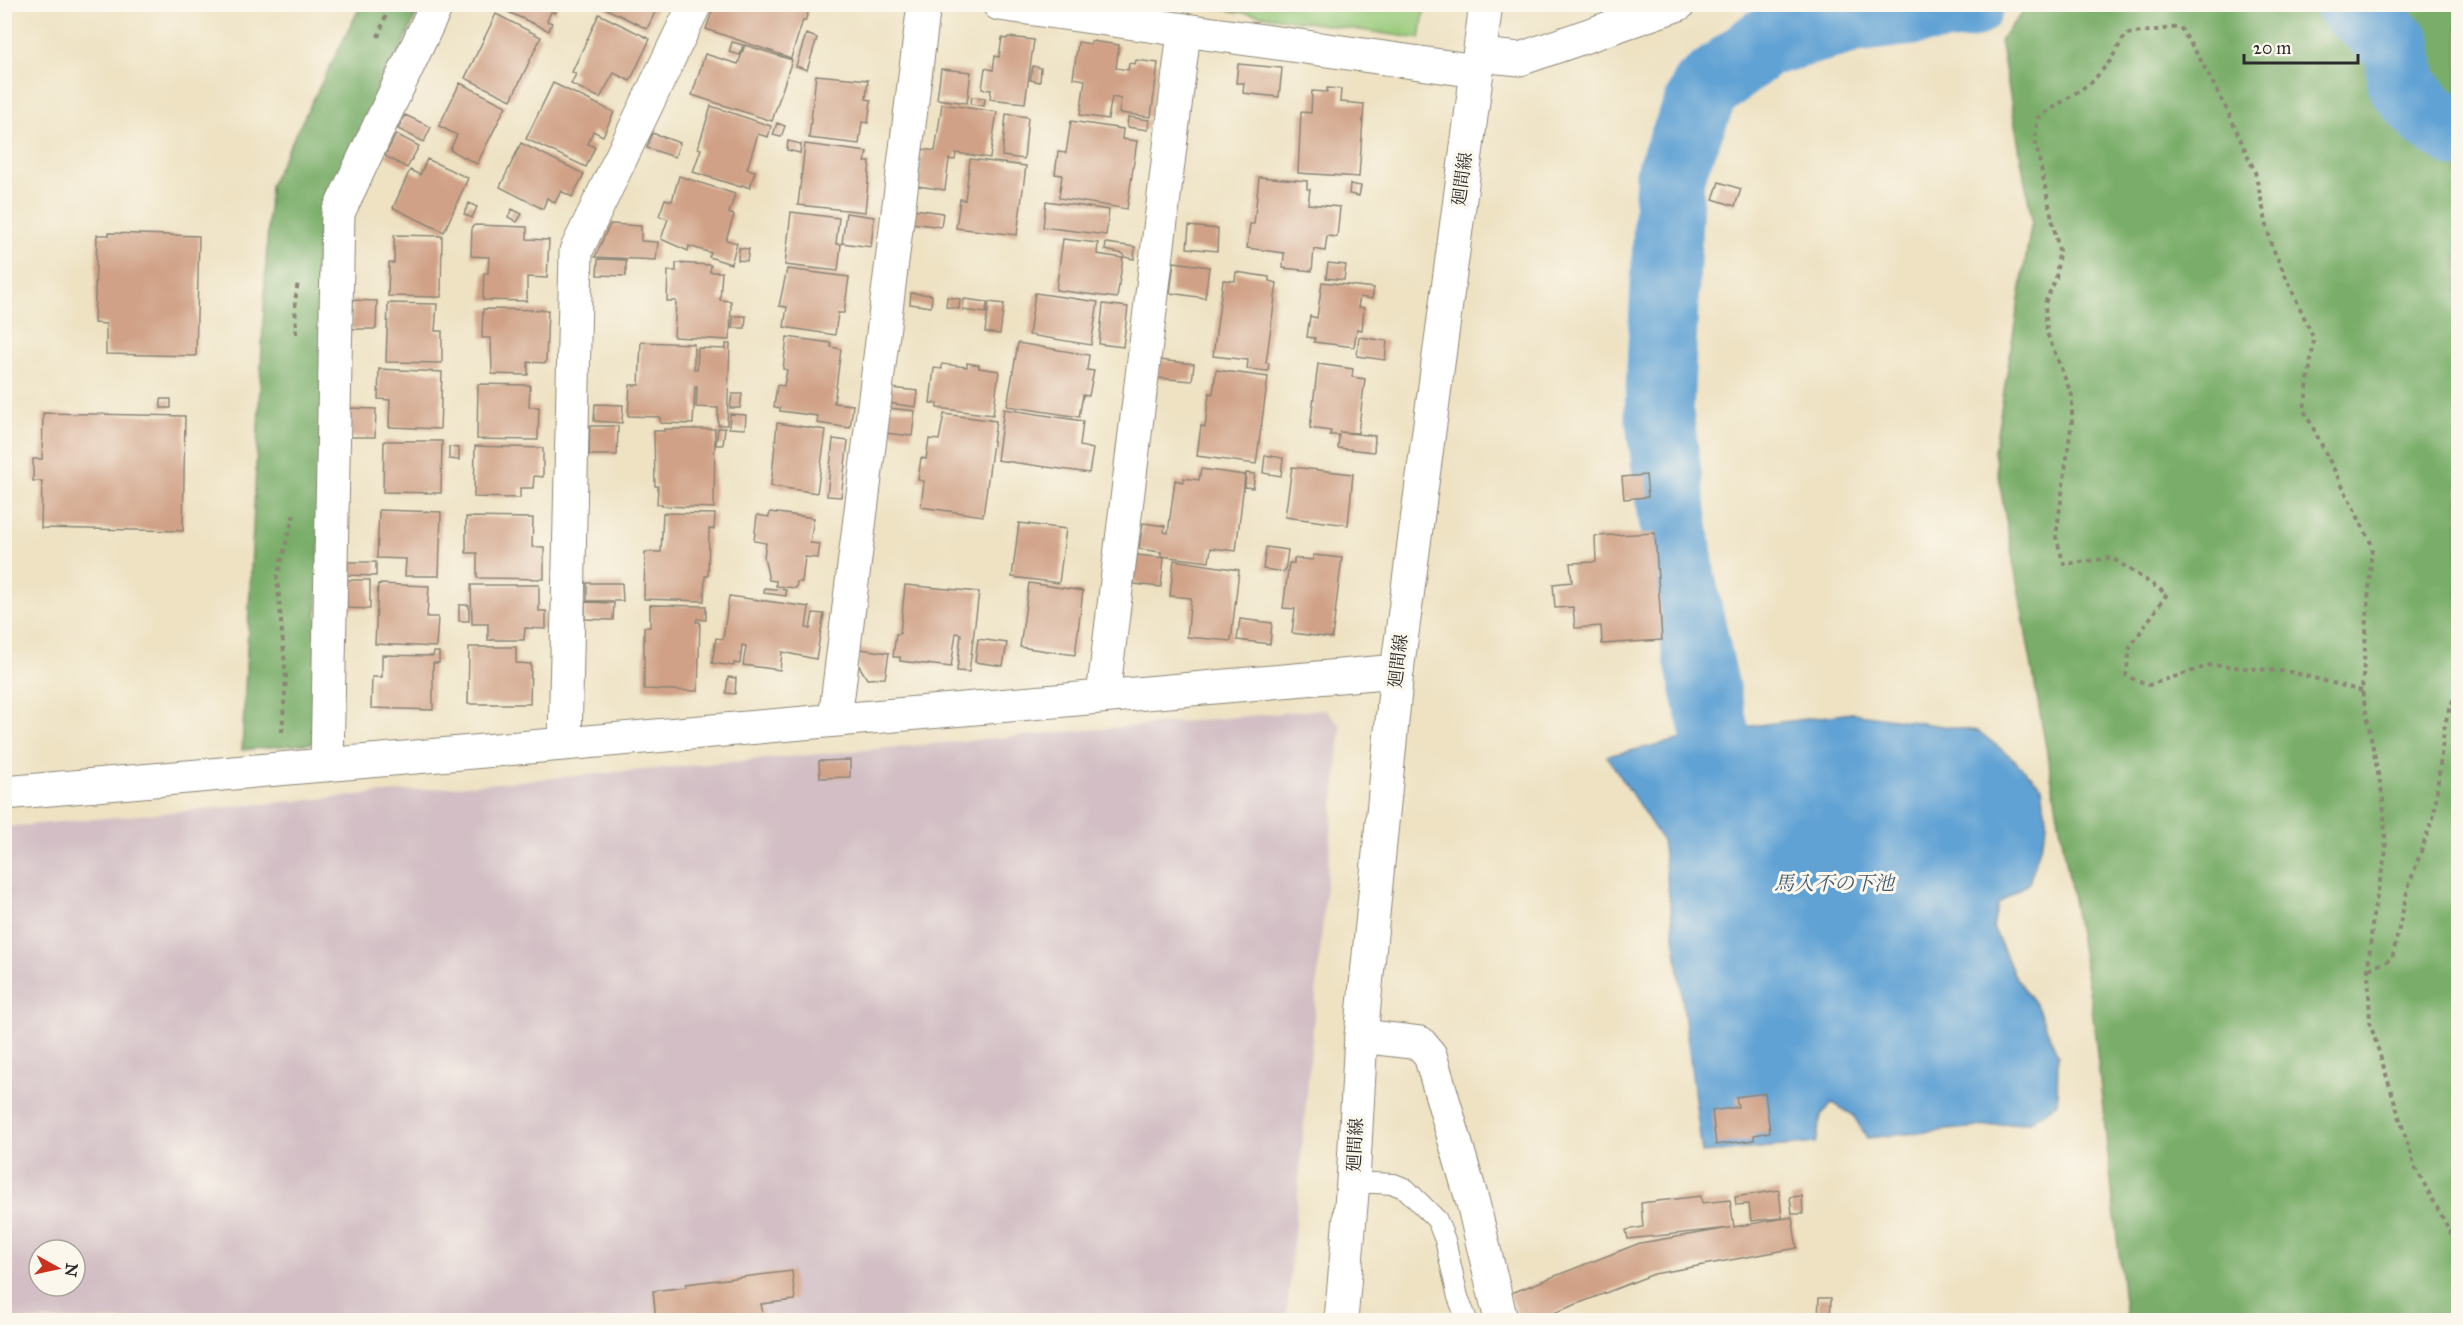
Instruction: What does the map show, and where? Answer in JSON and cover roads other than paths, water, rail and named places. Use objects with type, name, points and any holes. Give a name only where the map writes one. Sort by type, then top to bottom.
[{"type":"street","points":[[327,765],[338,213],[437,4]]},
{"type":"street","points":[[565,743],[576,251],[695,4]]},
{"type":"street","points":[[836,719],[924,4]]},
{"type":"street","points":[[999,4],[1184,32],[1478,63],[1520,59],[1679,4]]},
{"type":"street","name":"廻間線","points":[[1341,1320],[1353,1182],[1361,1036],[1397,670],[1486,4]]},
{"type":"street","points":[[1104,696],[1184,32]]},
{"type":"street","points":[[4,793],[1397,670]]},
{"type":"street","points":[[1361,1036],[1420,1043],[1430,1055],[1473,1203],[1501,1320]]},
{"type":"lane","points":[[1353,1182],[1394,1184],[1406,1189],[1437,1220],[1458,1297],[1467,1320]]},
{"type":"water","name":"馬入不の下池","points":[[1852,713],[1978,731],[2010,756],[2042,787],[2047,825],[2029,883],[1998,904],[1993,927],[2016,978],[2038,1008],[2058,1056],[2057,1103],[2029,1122],[1867,1138],[1853,1115],[1833,1103],[1821,1115],[1816,1143],[1702,1153],[1662,840],[1607,756],[1728,729]]},
{"type":"waterway","points":[[1720,757],[1681,579],[1659,413],[1670,174],[1705,89],[1764,43],[1855,18],[1970,4]]},
{"type":"waterway","points":[[2350,4],[2398,46],[2402,84],[2428,115],[2458,134]]}]
